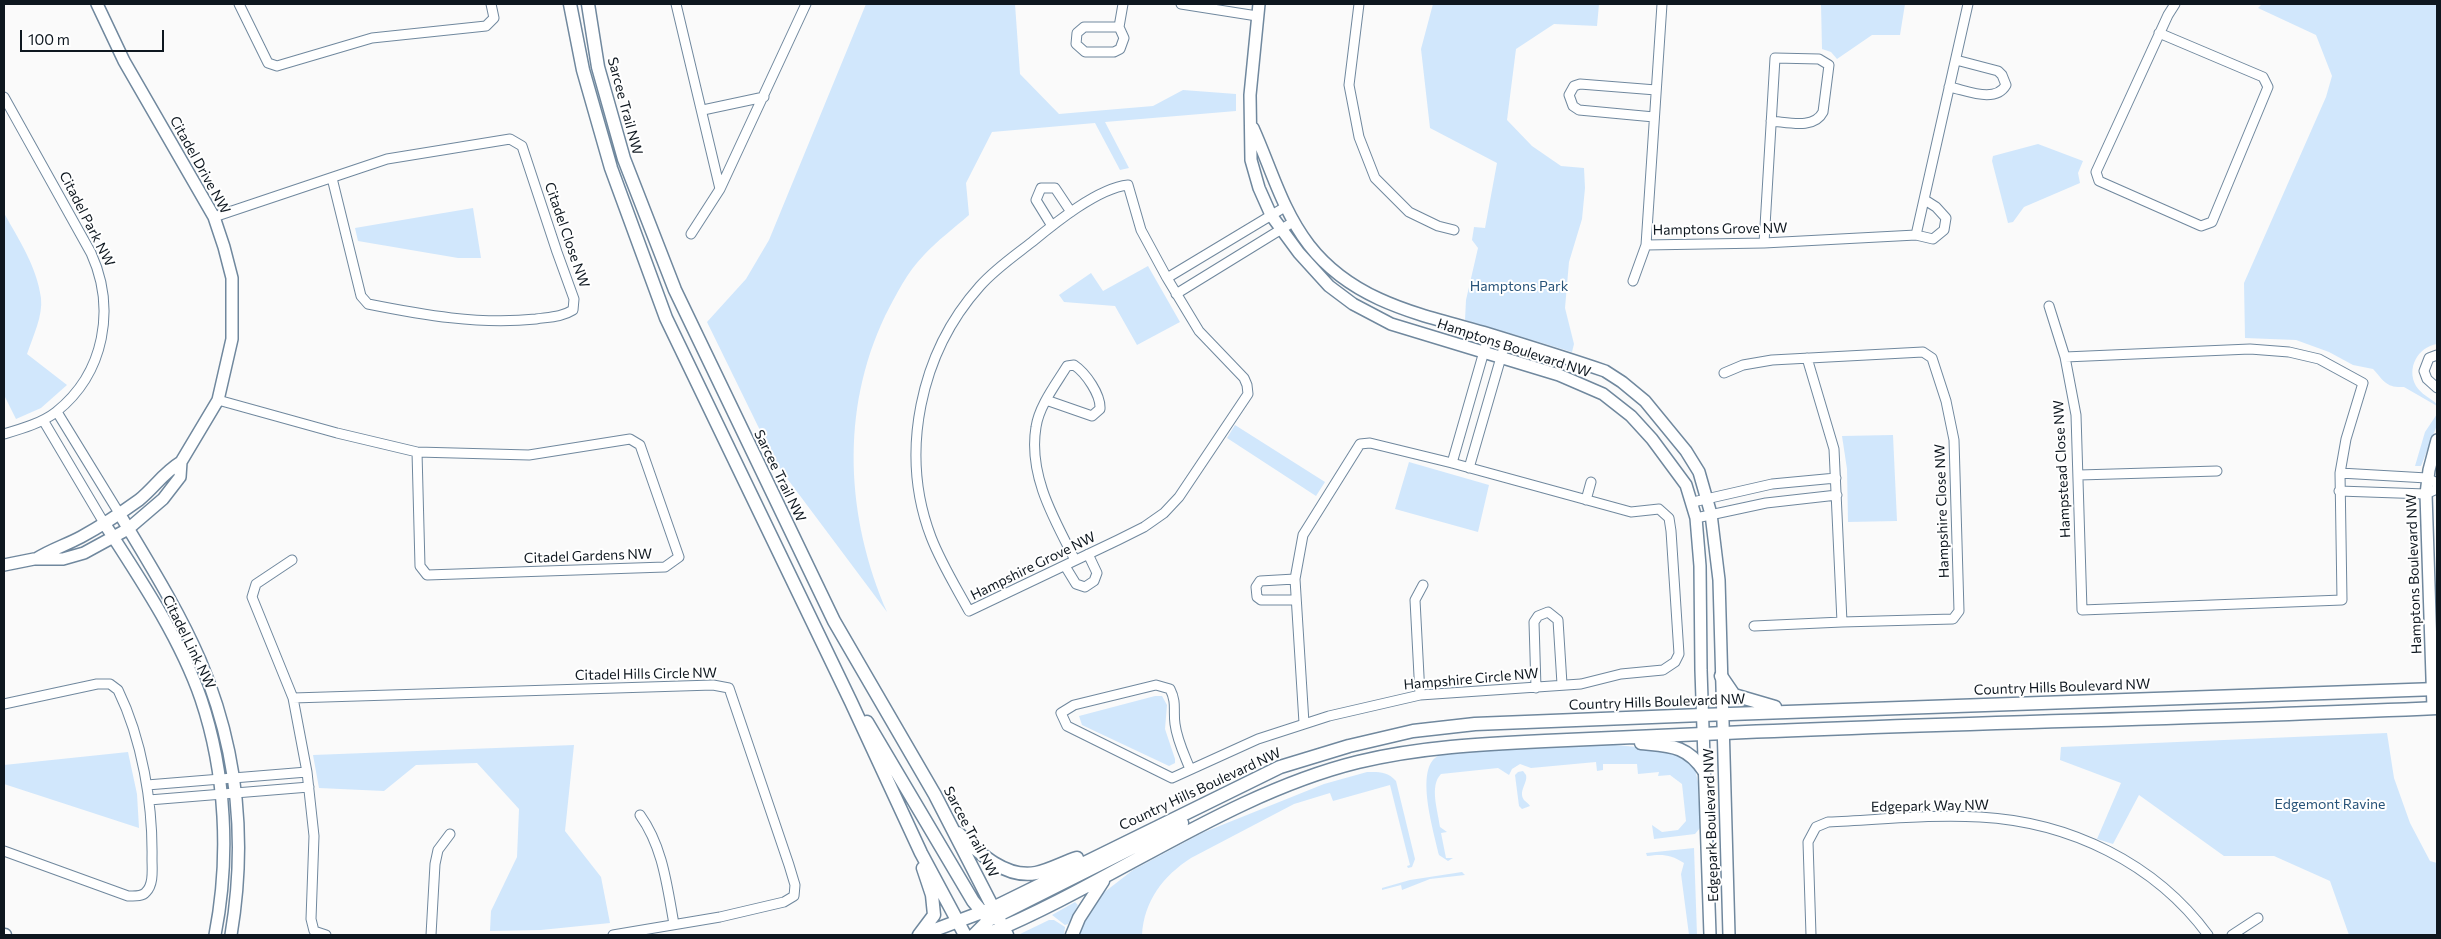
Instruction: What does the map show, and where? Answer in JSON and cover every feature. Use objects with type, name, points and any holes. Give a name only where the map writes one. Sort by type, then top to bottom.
[{"type":"main road","points":[[570,4],[583,70],[610,168],[650,280],[690,371],[851,702],[921,853],[958,922],[972,934],[1006,931],[1256,798],[1322,773],[1359,762],[1441,747],[1722,733],[2435,708]]},
{"type":"main road","name":"Sarcee Trail NW","points":[[588,4],[598,68],[624,159],[675,290],[853,658],[904,739],[949,825],[989,915],[1006,931]]},
{"type":"main road","points":[[1721,676],[1734,695],[1753,702],[1792,711]]},
{"type":"main road","name":"Country Hills Boulevard NW","points":[[920,935],[958,922],[989,915],[1122,843],[1243,784],[1306,758],[1383,737],[1422,730],[1475,724],[1702,714],[2435,689]]},
{"type":"main road","points":[[851,702],[872,727],[973,901],[989,915]]},
{"type":"main road","points":[[1601,738],[1668,746],[1684,750],[1691,754],[1704,771]]},
{"type":"main road","points":[[972,934],[989,915],[1083,874],[1216,805],[1243,784]]},
{"type":"main road","points":[[949,825],[975,849],[994,863],[1012,872],[1026,874],[1036,873],[1122,843]]},
{"type":"main road","points":[[920,935],[934,915],[932,895],[923,870],[921,853]]},
{"type":"main road","points":[[1072,935],[1079,918],[1104,879]]},
{"type":"street","name":"Citadel Drive NW","points":[[4,565],[34,560],[63,559],[84,553],[114,539],[163,499],[180,477],[182,462],[218,400],[232,339],[232,278],[214,217],[124,60],[97,4]]},
{"type":"street","points":[[239,4],[268,63],[276,66],[372,38],[486,26],[494,18],[491,4]]},
{"type":"street","points":[[676,4],[703,110],[720,189]]},
{"type":"street","points":[[691,234],[720,189],[806,4]]},
{"type":"street","points":[[1119,27],[1084,27],[1077,33],[1076,44],[1085,52],[1118,51],[1124,38],[1119,27],[1123,4]]},
{"type":"street","points":[[1181,4],[1257,16]]},
{"type":"street","name":"Hamptons Boulevard NW","points":[[1259,4],[1250,95],[1252,124],[1251,160],[1259,188],[1271,215],[1281,230],[1329,286],[1353,304],[1391,324],[1559,375],[1603,394],[1631,416],[1652,439],[1686,485],[1693,502],[1696,518],[1700,566],[1703,734]]},
{"type":"street","points":[[1359,4],[1349,85],[1360,137],[1375,178],[1409,212],[1438,226],[1454,230]]},
{"type":"street","name":"Hamptons Grove NW","points":[[1662,4],[1646,245],[1764,243],[1916,235],[1932,239],[1944,230],[1946,218],[1936,207],[1925,200]]},
{"type":"street","points":[[1916,235],[1968,4]]},
{"type":"street","points":[[2159,34],[2263,77],[2267,81],[2268,87],[2212,222],[2200,226],[2099,182],[2097,175],[2097,168],[2168,14],[2175,4]]},
{"type":"street","points":[[1764,243],[1771,121],[1775,58],[1819,59],[1828,65],[1823,112],[1820,117],[1808,123],[1771,121]]},
{"type":"street","points":[[1950,87],[1989,96],[2003,90],[2006,85],[1998,71],[1956,60]]},
{"type":"street","points":[[1654,117],[1578,110],[1573,106],[1569,95],[1574,86],[1580,84],[1656,90]]},
{"type":"street","name":"Citadel Park NW","points":[[4,97],[91,253],[99,272],[104,292],[105,312],[99,349],[87,374],[57,412],[43,420],[4,434]]},
{"type":"street","points":[[703,110],[764,97]]},
{"type":"street","name":"Hamptons Boulevard NW","points":[[1252,124],[1285,207],[1293,222],[1309,246],[1338,275],[1381,302],[1422,316],[1489,334],[1605,372],[1622,382],[1645,401],[1686,451],[1699,472],[1711,514],[1719,580],[1722,714]]},
{"type":"street","name":"Citadel Close NW","points":[[214,217],[387,159],[510,139],[522,146],[574,299],[573,310],[565,316],[507,320],[438,318],[368,304],[361,296],[332,178]]},
{"type":"street","name":"Hampshire Grove NW","points":[[1128,185],[1140,230],[1176,294],[1199,331],[1244,378],[1248,385],[1248,394],[1179,498],[1144,527],[969,611],[931,537],[921,506],[916,468],[917,422],[928,378],[940,344],[959,311],[980,286],[1000,266],[1071,212],[1117,186],[1128,185]]},
{"type":"street","points":[[1052,226],[1036,200],[1041,188],[1055,188],[1071,212]]},
{"type":"street","points":[[1167,278],[1285,207]]},
{"type":"street","points":[[1176,294],[1293,222]]},
{"type":"street","points":[[1633,281],[1646,245]]},
{"type":"street","points":[[2049,306],[2065,357]]},
{"type":"street","points":[[1452,463],[1489,334]]},
{"type":"street","points":[[1469,468],[1506,340]]},
{"type":"street","name":"Hampstead Close NW","points":[[2250,349],[2289,352],[2319,359],[2364,383],[2346,439],[2340,473],[2342,600],[2082,610],[2076,415],[2065,357],[2250,349]]},
{"type":"street","name":"Hampshire Close NW","points":[[1724,372],[1743,365],[1772,360],[1923,352],[1932,358],[1946,401],[1954,440],[1959,610],[1953,619],[1754,626]]},
{"type":"street","points":[[2437,355],[2429,358],[2424,371],[2427,379],[2437,388]]},
{"type":"street","points":[[1807,358],[1834,449],[1842,622]]},
{"type":"street","points":[[1046,400],[1092,416],[1100,409],[1101,402],[1081,370],[1074,365],[1067,366],[1046,400],[1036,426],[1035,451],[1040,485],[1046,504],[1075,560]]},
{"type":"street","name":"Citadel Gardens NW","points":[[218,400],[337,433],[417,452],[529,455],[630,440],[640,444],[679,557],[665,567],[427,575],[420,566],[417,452]]},
{"type":"street","points":[[57,412],[128,529]]},
{"type":"street","points":[[43,420],[104,523]]},
{"type":"street","name":"Hamptons Boulevard NW","points":[[2435,708],[2426,494],[2432,480],[2437,440]]},
{"type":"street","name":"Hampshire Circle NW","points":[[1370,443],[1452,463],[1631,512],[1659,509],[1668,518],[1671,531],[1678,654],[1675,662],[1664,670],[1621,674],[1581,684],[1420,695],[1304,723],[1295,579],[1304,535],[1317,510],[1360,444],[1370,443]]},
{"type":"street","name":"Citadel Drive NW","points":[[34,560],[104,523],[140,498],[167,470],[182,462]]},
{"type":"street","points":[[2079,475],[2217,471]]},
{"type":"street","points":[[2340,473],[2432,480]]},
{"type":"street","points":[[1693,502],[1772,484],[1836,478]]},
{"type":"street","points":[[1586,500],[1591,482]]},
{"type":"street","points":[[2339,491],[2426,494],[2437,489]]},
{"type":"street","points":[[1696,518],[1766,503],[1836,495]]},
{"type":"street","name":"Citadel Link NW","points":[[104,523],[161,615],[189,670],[201,700],[218,779],[223,836],[222,883],[215,935]]},
{"type":"street","name":"Citadel Link NW","points":[[128,529],[177,614],[200,660],[224,732],[237,793],[239,848],[238,882],[231,935]]},
{"type":"street","points":[[1065,566],[1076,584],[1085,587],[1094,581],[1097,573],[1088,554]]},
{"type":"street","points":[[292,560],[256,584],[252,597],[293,698],[307,772],[314,836],[311,919],[314,931],[326,935]]},
{"type":"street","points":[[1295,579],[1260,581],[1256,587],[1257,597],[1261,600],[1296,600]]},
{"type":"street","points":[[1420,695],[1416,600],[1424,585]]},
{"type":"street","points":[[1536,688],[1534,622],[1544,613],[1548,612],[1558,620],[1562,684]]},
{"type":"street","points":[[4,704],[97,684],[110,684],[118,690],[147,785],[152,831],[152,882],[147,892],[141,895],[128,896],[4,851]]},
{"type":"street","name":"Citadel Hills Circle NW","points":[[293,698],[713,685],[729,688],[789,865],[795,885],[794,896],[784,902],[720,917],[613,935]]},
{"type":"street","points":[[1190,770],[1179,743],[1175,722],[1175,700],[1170,689],[1156,685],[1074,705],[1061,713],[1067,726],[1172,778],[1190,770],[1258,739],[1304,723]]},
{"type":"street","name":"Edgepark Boulevard NW","points":[[1722,714],[1729,935]]},
{"type":"street","name":"Edgepark Boulevard NW","points":[[1703,734],[1710,935]]},
{"type":"street","points":[[147,785],[307,772]]},
{"type":"street","points":[[149,800],[309,787]]},
{"type":"street","points":[[640,816],[652,832],[663,865],[674,924]]},
{"type":"street","name":"Edgepark Way NW","points":[[1811,935],[1808,842],[1816,827],[1828,822],[1978,817],[2046,827],[2101,847],[2140,869],[2161,885],[2182,904],[2208,935]]},
{"type":"street","points":[[431,935],[435,864],[438,850],[450,834]]},
{"type":"street","points":[[2232,935],[2258,918]]},
{"type":"green space","points":[[866,4],[1015,4],[1020,74],[1059,114],[1153,106],[1183,90],[1236,94],[1236,111],[1105,122],[1129,168],[1120,170],[1095,123],[992,132],[966,183],[969,215],[929,250],[907,276],[885,316],[870,352],[861,389],[855,426],[856,502],[873,576],[887,612],[777,465],[707,322],[746,279],[769,240]]},
{"type":"green space","name":"Hamptons Park","points":[[1433,4],[1599,4],[1597,26],[1554,24],[1516,49],[1507,120],[1532,146],[1561,166],[1584,168],[1585,188],[1582,219],[1569,262],[1565,308],[1574,344],[1572,352],[1465,320],[1466,300],[1478,248],[1472,240],[1474,227],[1485,228],[1497,163],[1430,128],[1421,49]]},
{"type":"green space","points":[[1821,4],[1905,4],[1900,35],[1872,35],[1837,59],[1831,52],[1822,49]]},
{"type":"green space","points":[[2262,4],[2437,4],[2437,344],[2424,349],[2419,354],[2412,372],[2418,389],[2437,406],[2404,387],[2389,385],[2373,369],[2353,365],[2329,352],[2296,340],[2245,338],[2244,283],[2326,97],[2332,76],[2316,35],[2258,8]]},
{"type":"green space","points":[[2038,144],[2083,161],[2078,173],[2080,183],[2024,207],[2013,222],[2008,223],[1992,161],[1993,156]]},
{"type":"green space","points":[[473,208],[481,258],[458,258],[358,241],[355,228]]},
{"type":"green space","points":[[4,213],[36,275],[41,298],[39,319],[27,354],[67,385],[41,408],[16,419],[4,395]]},
{"type":"green space","points":[[1148,266],[1180,322],[1137,345],[1115,306],[1064,302],[1059,295],[1091,273],[1103,291]]},
{"type":"green space","points":[[2437,414],[2437,425],[2421,466],[2415,466],[2425,432]]},
{"type":"green space","points":[[1235,425],[1325,482],[1316,496],[1227,438]]},
{"type":"green space","points":[[1893,435],[1897,521],[1848,522],[1847,469],[1842,436]]},
{"type":"green space","points":[[1409,462],[1489,485],[1478,532],[1395,509]]},
{"type":"green space","points":[[1155,696],[1162,696],[1167,705],[1165,729],[1175,759],[1175,763],[1169,766],[1082,725],[1079,716]]},
{"type":"green space","name":"Edgemont Ravine","points":[[2387,733],[2394,778],[2410,823],[2430,861],[2437,863],[2437,935],[2349,935],[2330,881],[2274,856],[2224,856],[2139,795],[2113,844],[2097,839],[2121,783],[2060,760],[2061,747]]},
{"type":"green space","points":[[1604,744],[1671,750],[1694,765],[1698,782],[1700,828],[1695,834],[1654,839],[1652,825],[1662,832],[1678,830],[1686,821],[1682,784],[1670,775],[1658,776],[1659,772],[1638,774],[1637,764],[1603,764],[1603,770],[1597,771],[1596,762],[1531,768],[1520,764],[1512,769],[1509,775],[1498,768],[1441,774],[1437,779],[1436,785],[1436,806],[1440,827],[1447,832],[1441,833],[1446,858],[1453,858],[1448,861],[1439,855],[1428,804],[1427,790],[1427,777],[1430,766],[1437,756],[1460,750]]},
{"type":"green space","points":[[574,745],[565,831],[601,877],[610,923],[541,930],[490,931],[491,911],[517,857],[519,809],[477,763],[416,765],[384,791],[319,788],[313,755]]},
{"type":"green space","points":[[128,752],[137,794],[139,828],[4,784],[4,765]]},
{"type":"green space","points":[[1523,771],[1526,778],[1522,797],[1530,806],[1522,809],[1519,806],[1515,775]]},
{"type":"green space","points":[[1367,772],[1386,774],[1396,781],[1415,859],[1412,867],[1408,868],[1407,866],[1410,865],[1390,785],[1333,801],[1330,793],[1294,804],[1181,865],[1164,881],[1151,900],[1142,935],[1077,935],[1079,927],[1102,894],[1133,870],[1202,833],[1324,784]]},
{"type":"green space","points":[[1694,848],[1697,935],[1689,935],[1681,874],[1684,863],[1670,856],[1647,856],[1646,853]]},
{"type":"green space","points":[[1462,872],[1465,875],[1430,879],[1402,890],[1401,885],[1382,890],[1382,888],[1410,880]]},
{"type":"green space","points":[[1075,902],[1078,905],[1068,924],[1065,925],[1052,915]]},
{"type":"green space","points":[[1049,920],[1054,920],[1065,927],[1064,935],[1018,935]]}]
